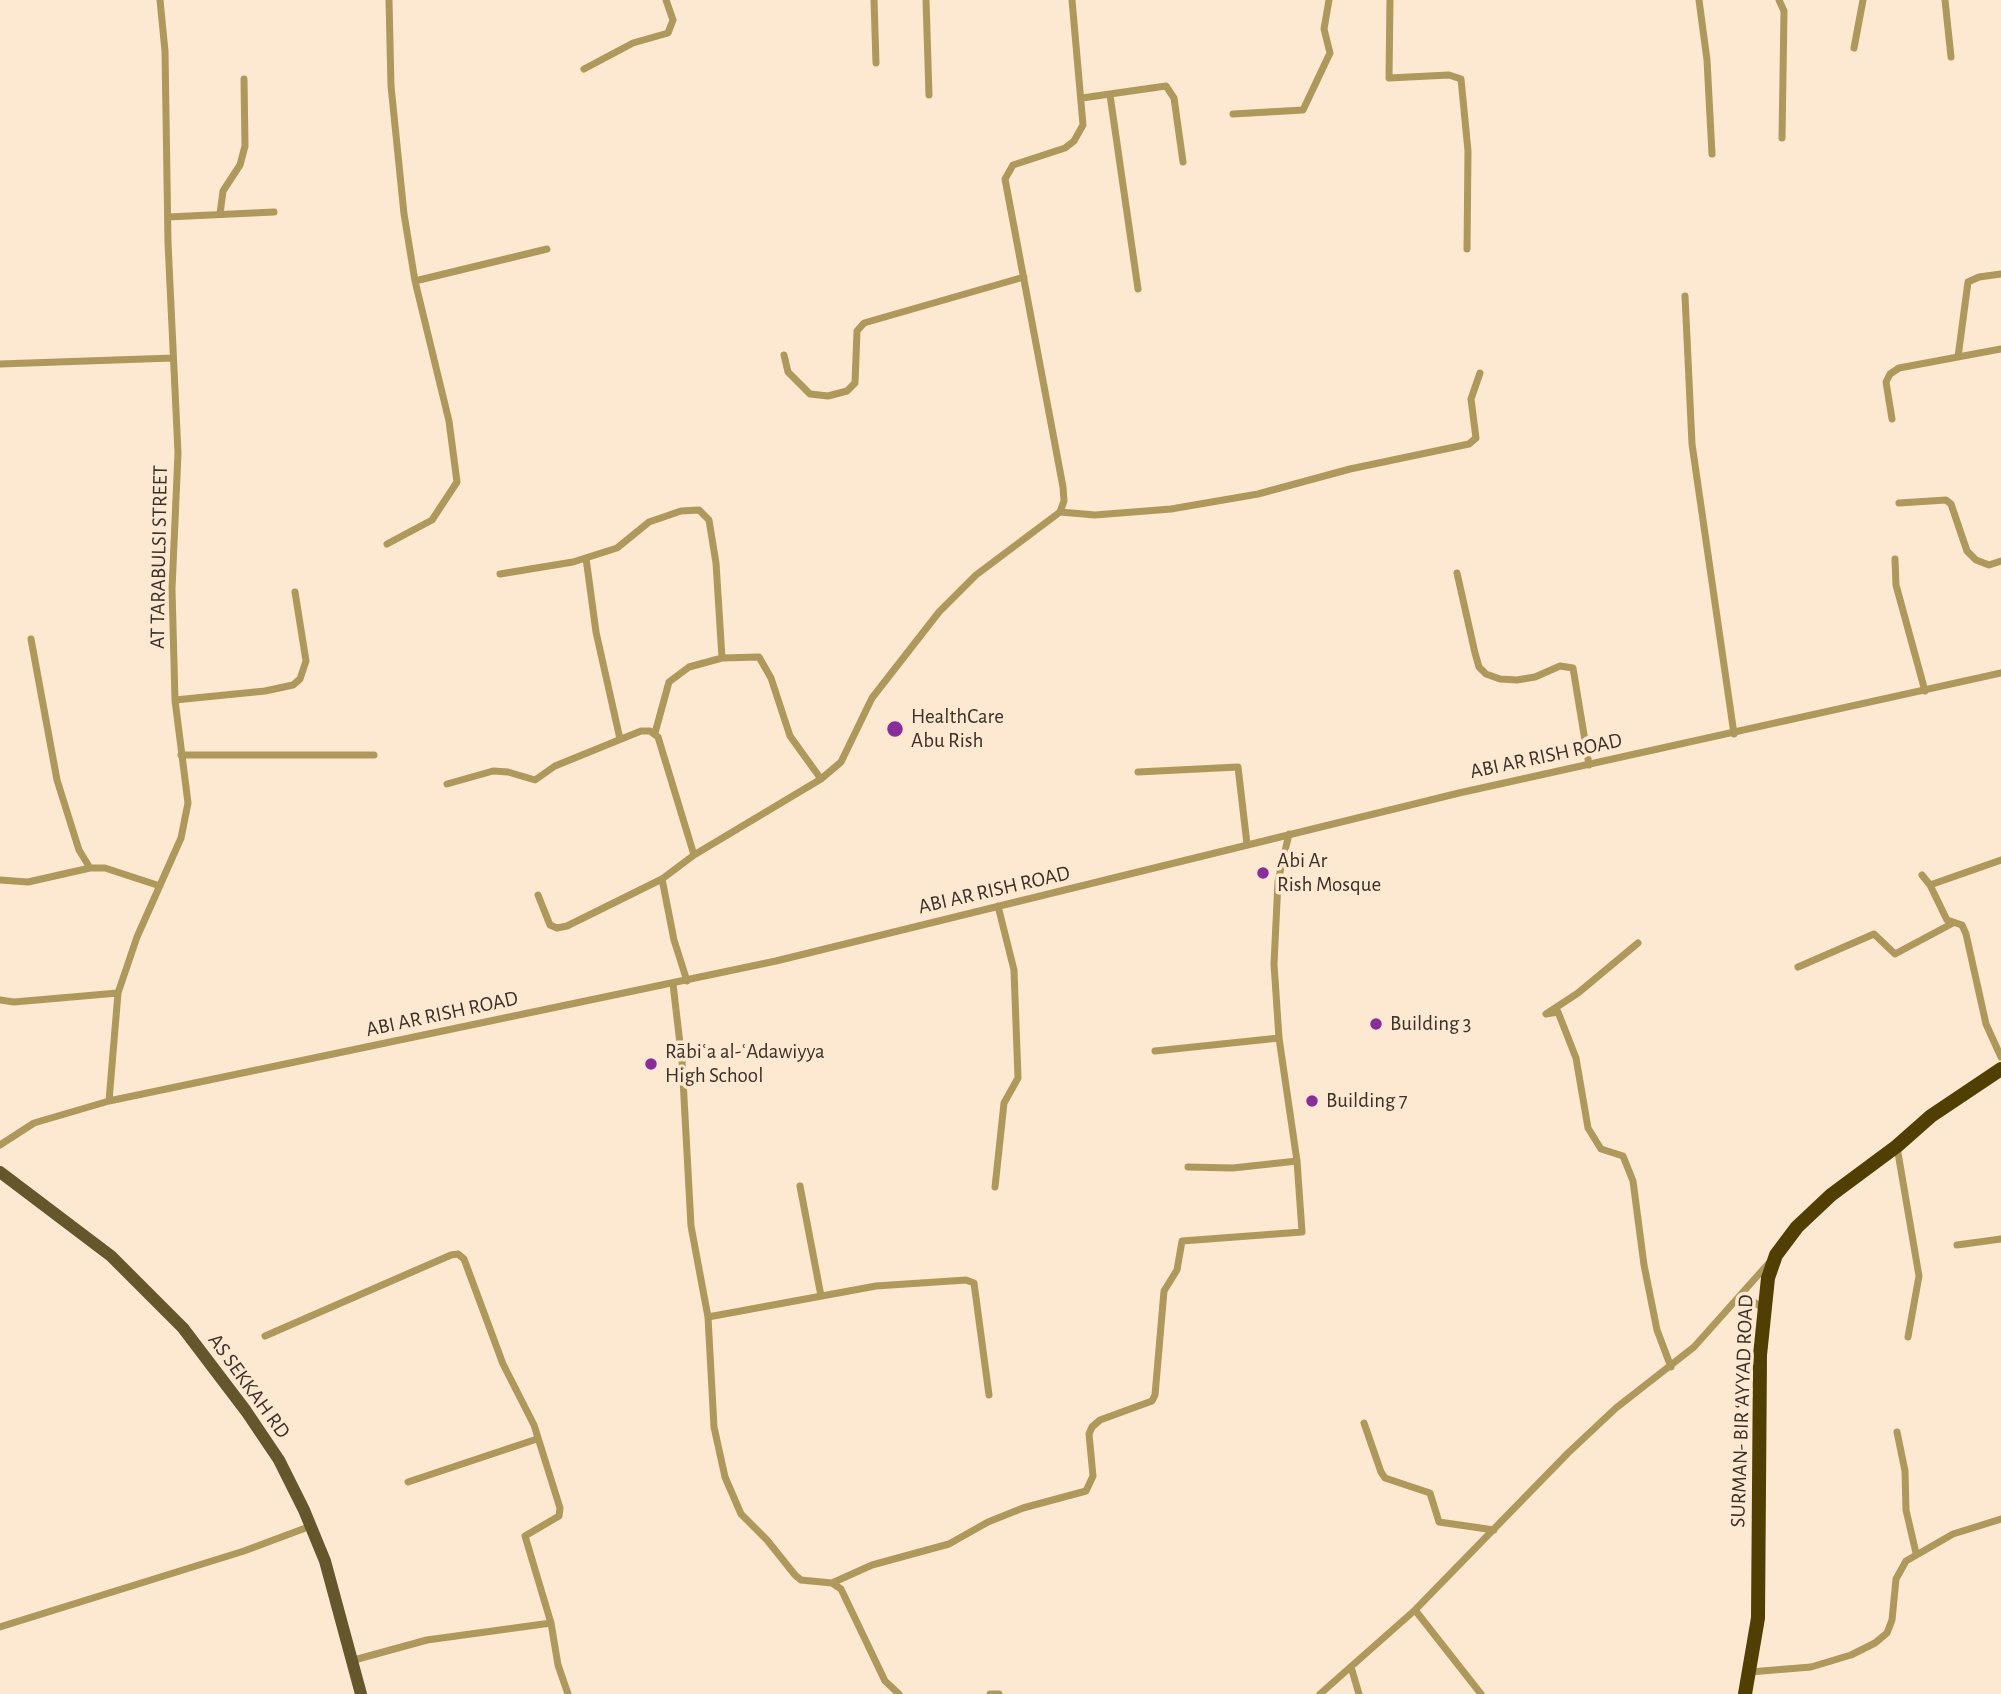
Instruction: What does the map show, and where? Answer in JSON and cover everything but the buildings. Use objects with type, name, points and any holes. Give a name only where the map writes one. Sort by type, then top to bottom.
[{"type":"highway","name":"SURMAN- BIR ‘AYYAD ROAD","points":[[1745,1694],[1751,1672],[1758,1618],[1760,1355],[1768,1278],[1776,1255],[1797,1227],[1831,1195],[1897,1146],[1931,1116],[2001,1069]]},
{"type":"main road","name":"AS SEKKAH RD","points":[[0,1172],[111,1256],[183,1328],[279,1460],[325,1561],[354,1660],[361,1694]]},
{"type":"street","name":"AT TARABULSI STREET","points":[[109,1101],[118,993],[137,937],[181,838],[188,803],[176,701],[172,589],[178,453],[168,217],[165,51],[160,0]]},
{"type":"street","points":[[387,544],[432,520],[457,482],[449,421],[415,281],[391,86],[389,0]]},
{"type":"street","points":[[584,69],[633,43],[667,33],[673,20],[666,0]]},
{"type":"street","points":[[874,0],[876,63]]},
{"type":"street","points":[[926,0],[929,95]]},
{"type":"street","points":[[538,895],[550,925],[558,928],[662,878],[694,855],[821,779],[841,762],[872,698],[939,612],[976,575],[1060,512],[1064,501],[1063,487],[1024,277],[1005,191],[1007,171],[1029,158],[1065,148],[1074,141],[1083,125],[1072,0]]},
{"type":"street","points":[[1233,114],[1303,110],[1330,53],[1324,29],[1329,0]]},
{"type":"street","points":[[1390,0],[1389,78],[1449,75],[1461,79],[1468,151],[1468,249]]},
{"type":"street","points":[[1699,0],[1707,60],[1712,154]]},
{"type":"street","points":[[1779,0],[1784,11],[1782,138]]},
{"type":"street","points":[[1854,48],[1863,0]]},
{"type":"street","points":[[1945,0],[1951,57]]},
{"type":"street","points":[[220,214],[223,191],[240,165],[245,146],[244,79]]},
{"type":"street","points":[[1082,98],[1166,86],[1174,98],[1183,162]]},
{"type":"street","points":[[1110,94],[1138,289]]},
{"type":"street","points":[[168,217],[274,212]]},
{"type":"street","points":[[415,281],[547,249]]},
{"type":"street","points":[[1958,357],[1968,282],[1979,276],[2001,274]]},
{"type":"street","points":[[784,355],[788,372],[810,394],[828,396],[848,391],[855,383],[857,331],[864,323],[1024,277]]},
{"type":"street","points":[[1685,296],[1692,444],[1734,734]]},
{"type":"street","points":[[1892,419],[1886,382],[1890,374],[1899,368],[2001,349]]},
{"type":"street","points":[[0,364],[173,358]]},
{"type":"street","points":[[1060,512],[1095,515],[1171,509],[1258,494],[1350,469],[1469,444],[1476,438],[1471,399],[1480,373]]},
{"type":"street","points":[[1899,503],[1946,500],[1951,504],[1967,551],[1976,560],[1989,565],[2001,561]]},
{"type":"street","points":[[500,575],[586,558],[617,548],[649,522],[661,517],[691,510],[706,514],[716,563],[722,658]]},
{"type":"street","points":[[586,558],[593,620],[620,739]]},
{"type":"street","points":[[1895,559],[1896,585],[1926,691]]},
{"type":"street","points":[[1457,573],[1479,667],[1486,674],[1500,679],[1517,680],[1535,677],[1560,666],[1573,668],[1589,765]]},
{"type":"street","points":[[176,701],[265,691],[293,685],[300,679],[306,661],[295,592]]},
{"type":"street","points":[[31,639],[57,780],[76,843],[90,868]]},
{"type":"street","points":[[694,855],[655,733],[669,682],[689,667],[722,658],[750,655],[764,661],[790,736],[821,779]]},
{"type":"street","name":"ABI AR RISH ROAD","points":[[0,1145],[34,1123],[109,1101],[687,981],[1289,834],[2001,673]]},
{"type":"street","points":[[447,784],[493,771],[508,772],[535,780],[555,766],[620,739],[641,731],[655,733]]},
{"type":"street","points":[[181,755],[374,755]]},
{"type":"street","points":[[1138,772],[1238,767],[1247,844]]},
{"type":"street","points":[[673,984],[682,1061],[691,1226],[708,1317],[718,1453],[741,1514],[767,1540],[795,1575],[812,1582],[832,1583],[872,1565],[949,1544],[988,1522],[1023,1508],[1086,1491],[1093,1476],[1089,1434],[1092,1427],[1100,1420],[1152,1401],[1155,1395],[1164,1291],[1177,1270],[1182,1241],[1302,1232],[1297,1161],[1279,1038],[1274,910],[1289,834]]},
{"type":"street","points":[[1930,885],[2001,860]]},
{"type":"street","points":[[0,880],[28,882],[90,868],[105,868],[160,886]]},
{"type":"street","points":[[1922,875],[1930,885],[1947,920],[1962,925],[1966,934],[1986,1024],[2001,1057]]},
{"type":"street","points":[[662,878],[674,940],[687,981]]},
{"type":"street","points":[[995,1187],[1004,1103],[1018,1078],[1014,970],[998,906]]},
{"type":"street","points":[[1798,967],[1874,934],[1895,954],[1953,923]]},
{"type":"street","points":[[1637,943],[1578,993],[1546,1014],[1558,1012],[1576,1058],[1588,1128],[1601,1149],[1623,1156],[1633,1181],[1644,1265],[1657,1330],[1671,1367]]},
{"type":"street","points":[[0,999],[4,1002],[118,993]]},
{"type":"street","points":[[1155,1051],[1279,1038]]},
{"type":"street","points":[[1897,1146],[1919,1276],[1908,1337]]},
{"type":"street","points":[[1188,1167],[1233,1168],[1297,1161]]},
{"type":"street","points":[[800,1186],[821,1296]]},
{"type":"street","points":[[1957,1245],[2001,1239]]},
{"type":"street","points":[[265,1336],[458,1254],[468,1268],[503,1364],[522,1398],[561,1513],[525,1536],[551,1623],[558,1665],[568,1694]]},
{"type":"street","points":[[1320,1694],[1415,1610],[1616,1408],[1694,1347],[1776,1255]]},
{"type":"street","points":[[708,1317],[905,1282],[966,1280],[974,1283],[989,1395]]},
{"type":"street","points":[[1736,1300],[1749,1299],[1764,1308]]},
{"type":"street","points":[[1364,1423],[1385,1478],[1430,1493],[1438,1522],[1494,1530]]},
{"type":"street","points":[[1897,1432],[1905,1471],[1906,1510],[1916,1553]]},
{"type":"street","points":[[408,1482],[537,1438]]},
{"type":"street","points":[[1751,1672],[1811,1667],[1852,1655],[1875,1643],[1887,1633],[1892,1620],[1896,1580],[1906,1561],[1954,1534],[2001,1519]]},
{"type":"street","points":[[0,1627],[244,1551],[310,1526]]},
{"type":"street","points":[[832,1583],[841,1589],[885,1681],[899,1694]]},
{"type":"street","points":[[1415,1610],[1481,1694]]},
{"type":"street","points":[[354,1660],[427,1640],[551,1623]]},
{"type":"street","points":[[1351,1667],[1359,1694]]},
{"type":"street","points":[[990,1694],[999,1694]]},
{"type":"place","name":"HealthCare Abu Rish","points":[[895,729]]},
{"type":"place","name":"Abi Ar Rish Mosque","points":[[1263,873]]},
{"type":"place","name":"Building 3","points":[[1376,1024]]},
{"type":"place","name":"Rābiʿa al-ʿAdawiyya High School","points":[[651,1064]]},
{"type":"place","name":"Building 7","points":[[1312,1101]]}]
